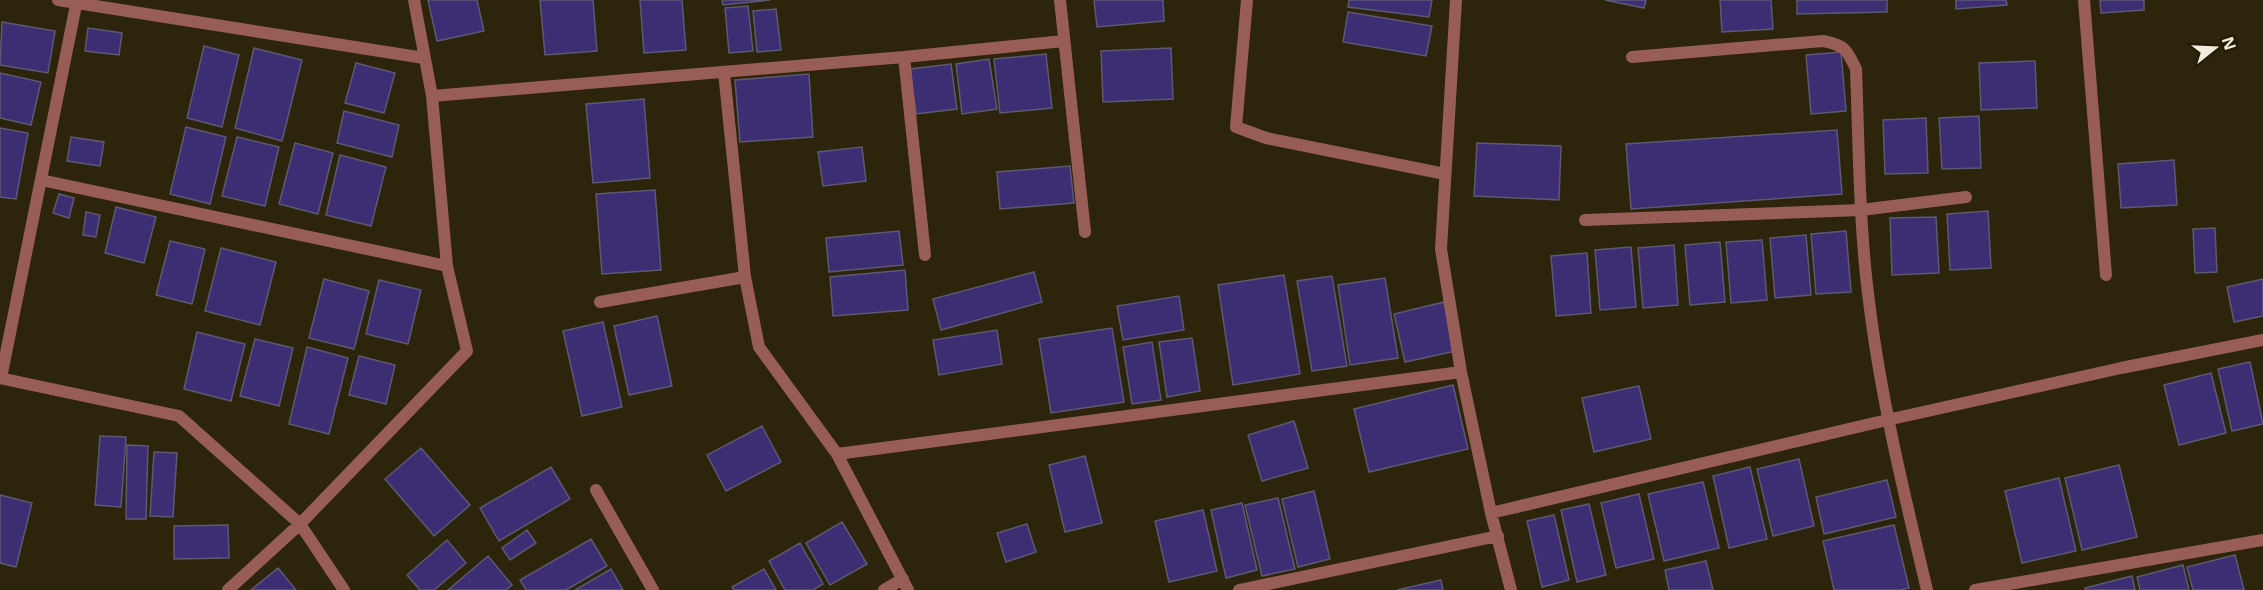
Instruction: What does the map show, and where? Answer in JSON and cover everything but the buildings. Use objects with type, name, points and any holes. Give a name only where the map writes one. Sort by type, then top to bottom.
[{"type":"street","points":[[58,0],[424,58]]},
{"type":"street","points":[[228,590],[300,524],[467,351],[447,266],[432,96],[414,0]]},
{"type":"street","points":[[1060,0],[1085,232]]},
{"type":"street","points":[[1246,0],[1236,127],[1266,138],[1445,174]]},
{"type":"street","points":[[1456,0],[1441,249],[1461,372],[1491,513],[1511,590]]},
{"type":"street","points":[[2084,0],[2106,275]]},
{"type":"street","points":[[77,2],[0,378],[179,416],[300,524],[344,590]]},
{"type":"street","points":[[432,96],[904,57],[1064,41]]},
{"type":"street","points":[[1632,57],[1822,41],[1836,43],[1847,50],[1856,69],[1861,210],[1870,308],[1887,420],[1927,590]]},
{"type":"street","points":[[904,57],[925,255]]},
{"type":"street","points":[[724,72],[745,277],[759,347],[837,454],[905,585],[884,590]]},
{"type":"street","points":[[41,180],[447,266]]},
{"type":"street","points":[[1584,220],[1861,210],[1966,197]]},
{"type":"street","points":[[600,302],[745,277]]},
{"type":"street","points":[[1491,513],[1887,420],[2121,368],[2263,340]]},
{"type":"street","points":[[837,454],[1461,372]]},
{"type":"street","points":[[596,490],[652,590]]},
{"type":"street","points":[[1239,590],[1498,536]]},
{"type":"street","points":[[1975,590],[2263,540]]}]
